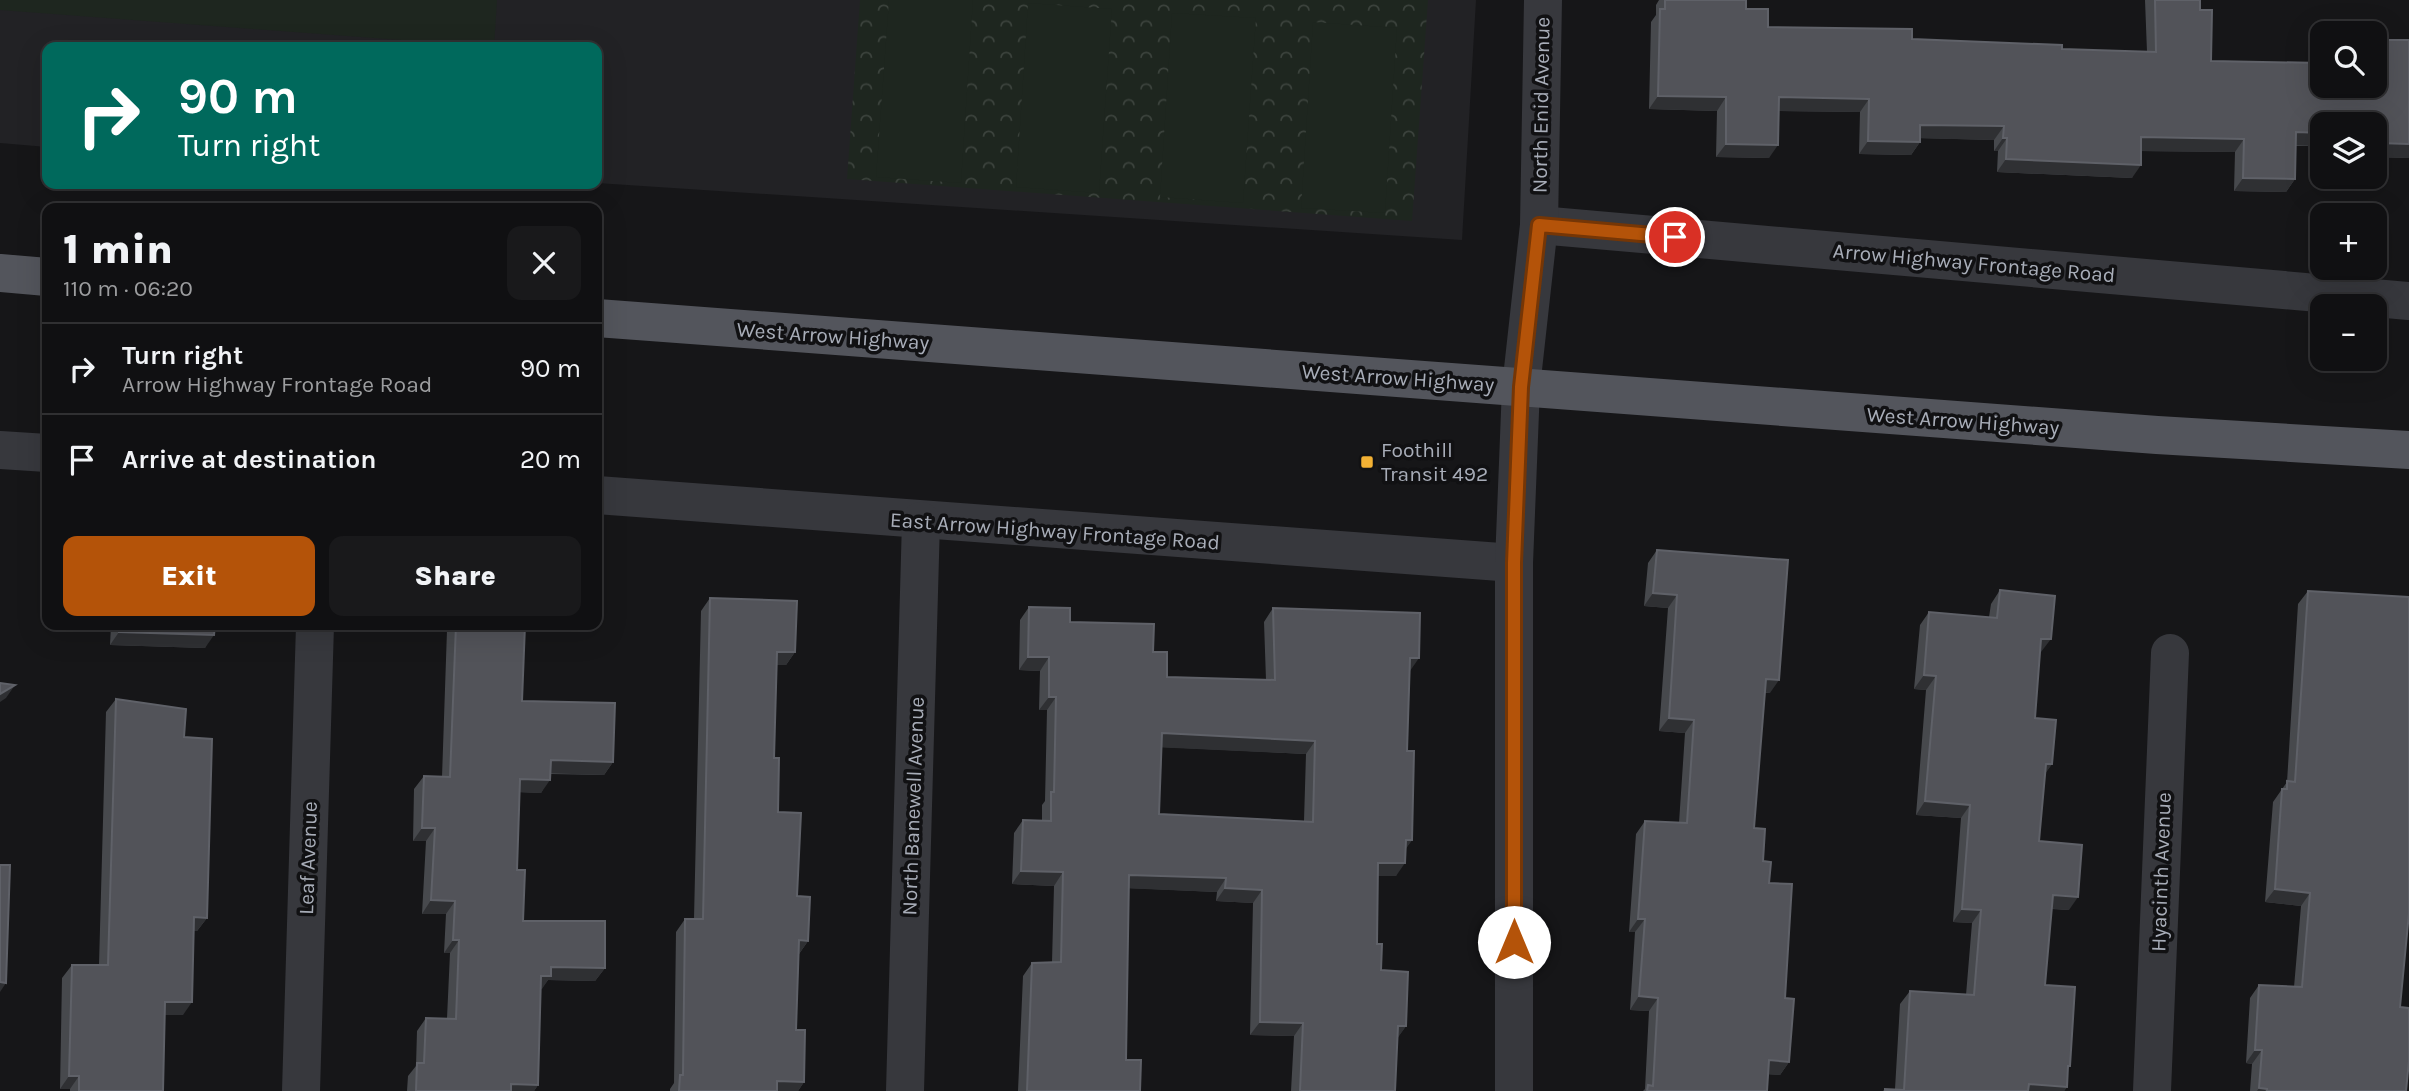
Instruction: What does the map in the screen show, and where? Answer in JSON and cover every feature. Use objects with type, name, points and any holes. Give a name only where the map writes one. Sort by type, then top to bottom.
[{"type":"main road","points":[[0,274],[42,277]]},
{"type":"main road","name":"West Arrow Highway","points":[[602,318],[2409,450]]},
{"type":"street","name":"North Enid Avenue","points":[[1514,1091],[1514,563],[1521,387],[1539,225],[1543,0]]},
{"type":"street","name":"Arrow Highway Frontage Road","points":[[1539,225],[2409,300]]},
{"type":"street","points":[[0,450],[42,453]]},
{"type":"street","name":"East Arrow Highway Frontage Road","points":[[602,495],[1514,563]]},
{"type":"street","name":"North Banewell Avenue","points":[[905,1091],[921,521]]},
{"type":"street","name":"Leaf Avenue","points":[[301,1091],[315,630]]},
{"type":"street","name":"Hyacinth Avenue","points":[[2152,1091],[2170,653]]},
{"type":"shaded area","points":[[0,0],[1476,0],[1462,240],[602,183],[602,42],[42,42],[42,147],[0,143]]},
{"type":"green space","points":[[0,0],[497,0],[494,42],[427,42],[0,10]]},
{"type":"green space","points":[[860,0],[1428,0],[1412,221],[847,179]]},
{"type":"green space","points":[[889,0],[973,0],[961,183],[876,177]]},
{"type":"green space","points":[[1028,3],[1112,9],[1099,193],[1016,187]]},
{"type":"green space","points":[[1172,13],[1256,18],[1243,203],[1160,197]]},
{"type":"green space","points":[[1313,22],[1397,28],[1385,213],[1301,208]]},
{"type":"building","points":[[1665,0],[1746,0],[1746,9],[1768,9],[1768,27],[1912,29],[1912,39],[2156,52],[2155,0],[2200,0],[2200,10],[2212,10],[2211,61],[2310,63],[2310,98],[2387,98],[2387,40],[2409,40],[2409,144],[2387,143],[2387,112],[2310,112],[2310,133],[2296,132],[2295,179],[2243,178],[2244,139],[2141,137],[2141,165],[2006,159],[2007,138],[2003,138],[2004,126],[1920,125],[1920,142],[1868,141],[1869,99],[1779,97],[1778,145],[1726,144],[1726,97],[1658,96],[1660,9],[1665,9]]},
{"type":"building","points":[[1657,550],[1788,560],[1779,680],[1766,679],[1754,828],[1765,829],[1763,861],[1771,862],[1769,883],[1792,884],[1785,998],[1794,999],[1789,1062],[1769,1060],[1767,1091],[1647,1091],[1648,1085],[1653,1086],[1658,998],[1639,996],[1645,919],[1638,919],[1645,821],[1687,823],[1694,720],[1669,718],[1677,595],[1653,593]]},
{"type":"building","points":[[2000,590],[2055,596],[2051,639],[2041,639],[2035,718],[2056,720],[2052,764],[2046,764],[2039,841],[2082,845],[2078,897],[2053,895],[2045,985],[2075,987],[2067,1087],[2029,1084],[2028,1091],[1885,1091],[1904,1090],[1910,991],[1974,995],[1981,910],[1962,909],[1970,805],[1925,801],[1936,676],[1924,675],[1929,612],[1997,618]]},
{"type":"building","points":[[2308,591],[2409,597],[2409,913],[2400,1007],[2409,1008],[2406,1091],[2267,1091],[2259,1088],[2262,1050],[2255,1050],[2259,985],[2302,987],[2310,893],[2275,889],[2282,789],[2287,789],[2287,781],[2295,782]]},
{"type":"building","points":[[710,598],[797,601],[795,652],[777,652],[774,758],[779,758],[778,812],[801,813],[797,896],[810,897],[808,941],[799,940],[796,1030],[805,1030],[804,1082],[777,1081],[777,1091],[679,1091],[680,1075],[683,1075],[685,919],[703,919]]},
{"type":"building","points":[[1029,607],[1070,608],[1070,622],[1154,624],[1153,652],[1167,652],[1167,677],[1275,680],[1273,608],[1420,613],[1419,658],[1410,658],[1407,751],[1414,751],[1412,840],[1406,840],[1405,863],[1378,863],[1377,944],[1382,944],[1381,970],[1408,972],[1406,1026],[1398,1026],[1395,1091],[1300,1091],[1303,1023],[1260,1022],[1262,890],[1225,888],[1226,878],[1129,875],[1126,1060],[1141,1060],[1140,1091],[1027,1091],[1032,963],[1061,962],[1063,872],[1021,871],[1023,820],[1051,821],[1051,792],[1054,792],[1056,697],[1049,697],[1049,657],[1028,657]],"holes":[[[1162,733],[1315,741],[1313,822],[1159,814]]]},
{"type":"building","points":[[119,630],[214,630],[214,635]]},
{"type":"building","points":[[456,630],[525,630],[522,701],[615,703],[613,762],[551,760],[550,780],[520,779],[517,870],[525,870],[523,921],[605,921],[605,968],[551,967],[551,976],[541,976],[538,1085],[511,1084],[511,1091],[416,1091],[417,1063],[424,1063],[426,1018],[456,1019],[459,940],[453,940],[455,901],[431,900],[435,828],[422,828],[424,776],[450,777]]},
{"type":"building","points":[[0,683],[15,685],[0,694]]},
{"type":"building","points":[[116,699],[186,709],[184,737],[212,739],[207,918],[194,917],[192,1002],[165,1002],[163,1091],[79,1091],[79,1076],[69,1076],[72,965],[108,965]]},
{"type":"building","points":[[0,865],[10,865],[6,983],[0,982]]},
{"type":"place","name":"Foothill Transit 492","points":[[1367,462]]},
{"type":"route","points":[[1514,942],[1514,563],[1521,387],[1539,225],[1675,237]]}]
